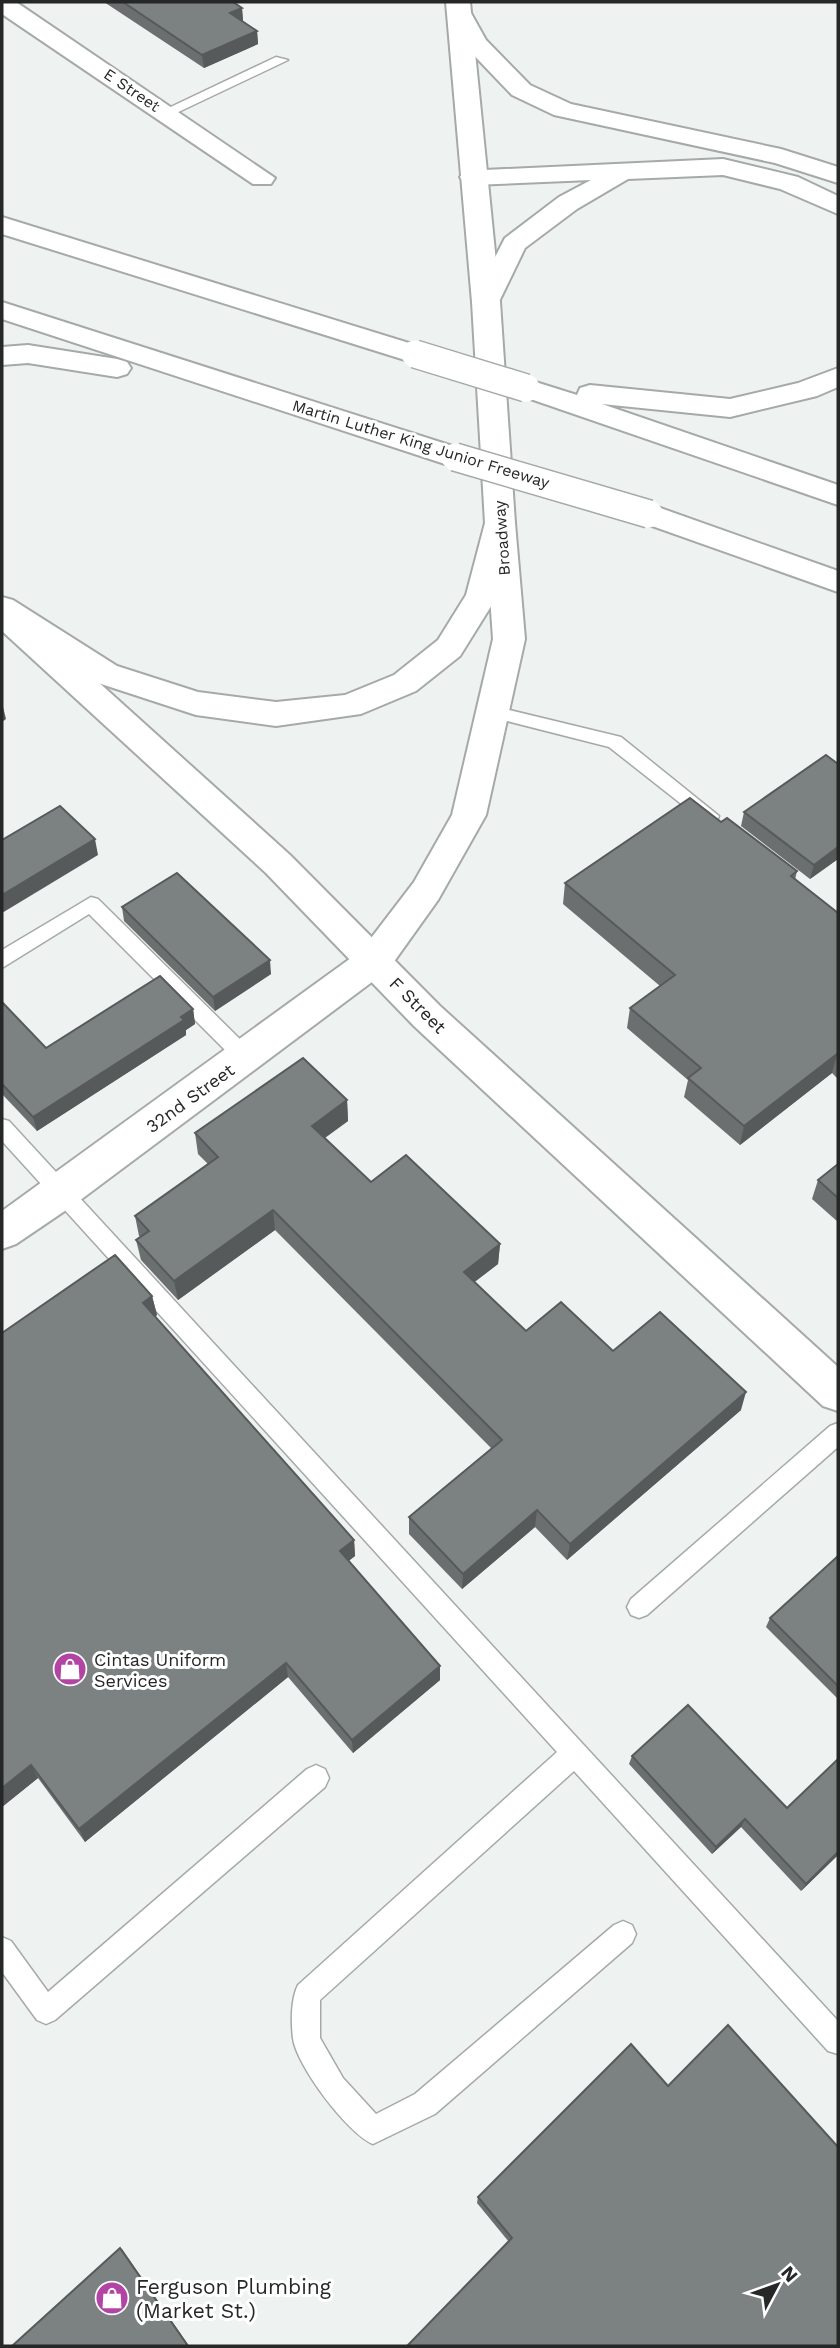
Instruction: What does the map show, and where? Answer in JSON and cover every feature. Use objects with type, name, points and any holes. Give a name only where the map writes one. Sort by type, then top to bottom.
[{"type":"main road","name":"E Street","points":[[2,3],[261,178]]},
{"type":"main road","points":[[458,6],[476,43],[521,90],[564,110],[781,157],[838,175]]},
{"type":"main road","name":"Broadway","points":[[375,960],[426,891],[469,815],[509,639],[486,302],[458,6]]},
{"type":"main road","points":[[472,166],[712,152],[781,157]]},
{"type":"main road","points":[[472,166],[627,172],[723,167],[789,183],[838,206]]},
{"type":"main road","points":[[486,302],[514,243],[568,203],[627,172]]},
{"type":"main road","points":[[2,225],[526,388],[838,495]]},
{"type":"main road","name":"Martin Luther King Junior Freeway","points":[[2,310],[455,457],[649,514],[838,582]]},
{"type":"main road","points":[[2,356],[27,354],[106,365],[455,457]]},
{"type":"main road","points":[[526,388],[730,408],[807,390],[838,377]]},
{"type":"main road","points":[[2,610],[106,674],[196,703],[276,714],[349,706],[405,683],[449,648],[482,595],[500,523]]},
{"type":"main road","name":"F Street","points":[[2,610],[278,864],[427,1016],[838,1393]]},
{"type":"main road","name":"32nd Street","points":[[2,1232],[61,1192],[375,960]]},
{"type":"lane","points":[[165,113],[281,60]]},
{"type":"lane","points":[[493,712],[615,742],[721,824]]},
{"type":"lane","points":[[2,960],[92,904],[245,1057]]},
{"type":"lane","points":[[2,1127],[838,2041]]},
{"type":"lane","points":[[639,1607],[838,1433]]},
{"type":"lane","points":[[575,1753],[307,1994],[306,2040],[333,2088],[373,2130],[425,2104],[623,1934]]},
{"type":"lane","points":[[2,1950],[46,2011],[316,1777]]},
{"type":"building","points":[[123,2],[233,2],[242,8],[230,13],[257,31],[202,55]]},
{"type":"building","points":[[826,755],[838,764],[838,847],[814,865],[744,812]]},
{"type":"building","points":[[690,798],[721,822],[727,818],[797,871],[791,876],[838,913],[838,1054],[744,1126],[688,1078],[701,1068],[630,1008],[675,975],[565,883]]},
{"type":"building","points":[[60,806],[95,839],[2,895],[2,840]]},
{"type":"building","points":[[177,873],[270,960],[213,997],[122,907]]},
{"type":"building","points":[[160,976],[193,1009],[181,1017],[184,1020],[33,1117],[2,1084],[2,1002],[46,1048]]},
{"type":"building","points":[[303,1058],[347,1100],[312,1126],[371,1182],[406,1155],[500,1244],[464,1272],[526,1331],[561,1302],[613,1351],[660,1312],[746,1392],[570,1544],[537,1510],[463,1574],[409,1517],[502,1440],[273,1210],[174,1281],[136,1240],[149,1231],[135,1216],[218,1157],[195,1133]]},
{"type":"building","points":[[838,1164],[838,1198],[818,1180]]},
{"type":"building","points":[[115,1255],[152,1296],[143,1303],[354,1540],[340,1551],[440,1666],[352,1740],[286,1663],[79,1829],[31,1765],[2,1788],[2,1333]]},
{"type":"building","points":[[838,1556],[838,1686],[770,1618]]},
{"type":"building","points":[[688,1705],[787,1808],[838,1759],[838,1852],[806,1884],[745,1819],[716,1847],[632,1756]]},
{"type":"building","points":[[728,2025],[838,2147],[838,2346],[407,2346],[512,2238],[478,2197],[631,2044],[668,2086]]},
{"type":"building","name":"Ferguson Plumbing (Market St.)","points":[[120,2248],[188,2346],[12,2346]]},
{"type":"place","name":"Cintas Uniform Services","points":[[70,1669]]},
{"type":"place","name":"Ferguson Plumbing (Market St.)","points":[[112,2298]]}]
